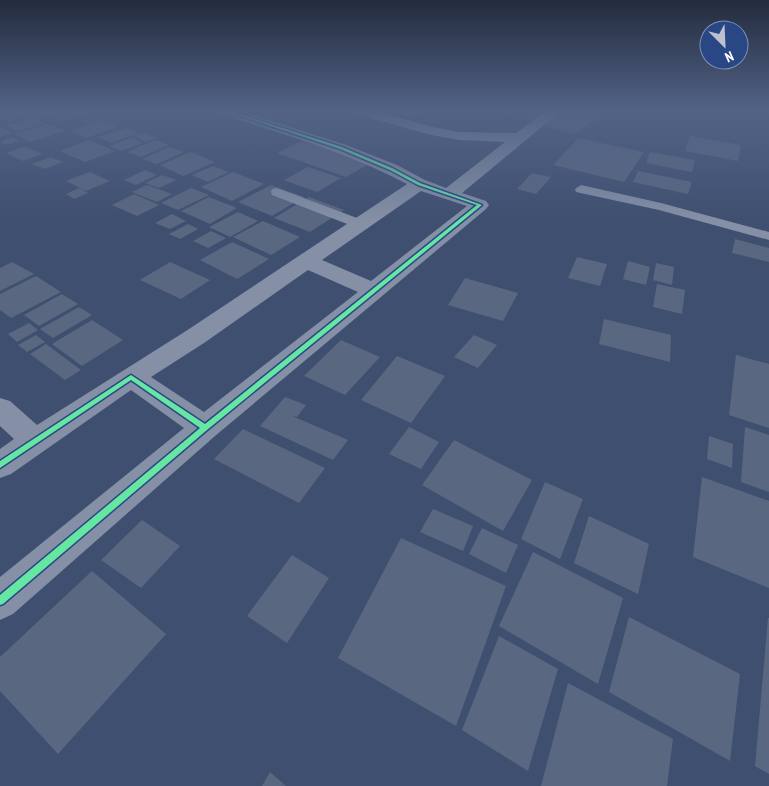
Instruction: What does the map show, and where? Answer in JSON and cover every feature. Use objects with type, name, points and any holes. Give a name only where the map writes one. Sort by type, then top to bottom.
[{"type":"street","points":[[0,601],[205,428],[480,205],[419,184],[391,169],[340,148]]},
{"type":"street","points":[[449,194],[507,148]]},
{"type":"street","points":[[0,465],[131,377],[195,337],[419,184]]},
{"type":"street","points":[[306,261],[374,291]]},
{"type":"street","points":[[131,377],[205,428]]},
{"type":"street","points":[[0,409],[36,440]]},
{"type":"lane","points":[[582,189],[671,209],[769,236]]},
{"type":"lane","points":[[277,192],[360,224]]},
{"type":"building","points":[[20,148],[29,148],[42,154],[23,161],[6,153]]},
{"type":"building","points":[[69,148],[107,148],[115,151],[85,162],[60,151]]},
{"type":"building","points":[[113,148],[130,148],[121,151]]},
{"type":"building","points":[[137,148],[163,148],[141,157],[127,152]]},
{"type":"building","points":[[167,148],[184,152],[157,164],[142,159]]},
{"type":"building","points":[[288,148],[323,148],[371,163],[346,177],[277,153]]},
{"type":"building","points":[[569,148],[624,148],[644,152],[624,182],[553,165]]},
{"type":"building","points":[[686,148],[740,148],[738,161],[685,151]]},
{"type":"building","points":[[191,152],[215,162],[183,176],[160,165]]},
{"type":"building","points":[[650,152],[695,160],[692,172],[646,163]]},
{"type":"building","points":[[51,157],[63,162],[45,169],[32,164]]},
{"type":"building","points":[[213,166],[229,172],[208,182],[192,175]]},
{"type":"building","points":[[308,167],[341,178],[317,192],[284,180]]},
{"type":"building","points":[[145,170],[157,175],[136,185],[124,180]]},
{"type":"building","points":[[638,171],[692,182],[688,194],[633,182]]},
{"type":"building","points":[[90,172],[110,181],[86,191],[66,181]]},
{"type":"building","points":[[233,172],[264,184],[232,201],[201,187]]},
{"type":"building","points":[[532,173],[551,177],[536,194],[517,189]]},
{"type":"building","points":[[162,175],[176,180],[159,188],[145,183]]},
{"type":"building","points":[[147,185],[172,194],[157,202],[132,192]]},
{"type":"building","points":[[271,185],[304,197],[272,216],[238,202]]},
{"type":"building","points":[[79,188],[88,193],[74,199],[66,194]]},
{"type":"building","points":[[191,188],[209,195],[178,210],[161,203]]},
{"type":"building","points":[[134,194],[159,205],[137,216],[112,205]]},
{"type":"building","points":[[209,197],[237,208],[210,224],[181,211]]},
{"type":"building","points":[[309,197],[344,210],[310,232],[274,218]]},
{"type":"building","points":[[238,212],[258,221],[230,237],[209,227]]},
{"type":"building","points":[[172,214],[186,221],[170,229],[155,223]]},
{"type":"building","points":[[263,221],[300,237],[271,255],[233,237]]},
{"type":"building","points":[[188,224],[198,229],[180,239],[169,234]]},
{"type":"building","points":[[211,231],[226,238],[208,248],[193,241]]},
{"type":"building","points":[[735,239],[769,248],[769,262],[732,253]]},
{"type":"building","points":[[232,242],[269,259],[237,279],[200,260]]},
{"type":"building","points":[[577,257],[607,264],[600,286],[568,278]]},
{"type":"building","points":[[628,261],[650,267],[646,285],[623,279]]},
{"type":"building","points":[[12,262],[34,274],[0,291],[0,268]]},
{"type":"building","points":[[170,262],[210,280],[181,299],[140,280]]},
{"type":"building","points":[[656,263],[674,267],[672,285],[653,280]]},
{"type":"building","points":[[36,276],[61,292],[11,318],[0,310],[0,294]]},
{"type":"building","points":[[465,278],[518,293],[503,321],[448,305]]},
{"type":"building","points":[[657,284],[685,290],[682,314],[653,307]]},
{"type":"building","points":[[62,294],[78,304],[39,326],[24,315]]},
{"type":"building","points":[[79,307],[92,315],[53,338],[40,329]]},
{"type":"building","points":[[604,319],[671,335],[670,362],[599,344]]},
{"type":"building","points":[[92,320],[123,340],[82,366],[52,344]]},
{"type":"building","points":[[29,323],[38,330],[17,342],[8,334]]},
{"type":"building","points":[[36,335],[45,342],[27,352],[18,345]]},
{"type":"building","points":[[474,335],[497,345],[478,368],[454,357]]},
{"type":"building","points":[[341,340],[380,357],[345,395],[304,376]]},
{"type":"building","points":[[46,344],[81,370],[65,380],[30,354]]},
{"type":"building","points":[[736,355],[769,364],[769,428],[729,415]]},
{"type":"building","points":[[397,356],[445,376],[411,423],[361,400]]},
{"type":"building","points":[[285,397],[306,405],[297,417],[290,415],[348,440],[333,460],[260,426]]},
{"type":"building","points":[[409,427],[439,442],[421,469],[389,454]]},
{"type":"building","points":[[745,427],[769,435],[769,492],[741,482]]},
{"type":"building","points":[[243,429],[325,468],[299,503],[214,459]]},
{"type":"building","points":[[709,436],[733,444],[732,468],[707,459]]},
{"type":"building","points":[[454,440],[532,480],[503,531],[422,485]]},
{"type":"building","points":[[702,477],[769,501],[769,588],[693,557]]},
{"type":"building","points":[[545,482],[583,499],[560,559],[521,539]]},
{"type":"building","points":[[433,509],[473,526],[463,551],[420,532]]},
{"type":"building","points":[[589,516],[649,544],[638,594],[574,563]]},
{"type":"building","points":[[142,520],[180,546],[141,588],[101,560]]},
{"type":"building","points":[[482,528],[518,545],[506,573],[469,554]]},
{"type":"building","points":[[401,538],[506,586],[456,726],[338,658]]},
{"type":"building","points":[[533,552],[623,598],[598,684],[499,626]]},
{"type":"building","points":[[292,555],[329,578],[287,643],[247,616]]},
{"type":"building","points":[[92,571],[166,634],[58,754],[0,691],[0,657]]},
{"type":"building","points":[[629,617],[740,674],[730,761],[609,692]]},
{"type":"building","points":[[769,618],[769,774],[755,766]]},
{"type":"building","points":[[499,636],[558,669],[528,771],[462,730]]},
{"type":"building","points":[[568,683],[673,739],[667,786],[541,786]]},
{"type":"building","points":[[270,772],[286,786],[262,786]]},
{"type":"cycle path","points":[[340,148],[391,169],[419,184],[480,205]]},
{"type":"cycle path","points":[[0,601],[205,428],[480,205]]},
{"type":"cycle path","points":[[0,465],[131,377],[205,428]]}]
